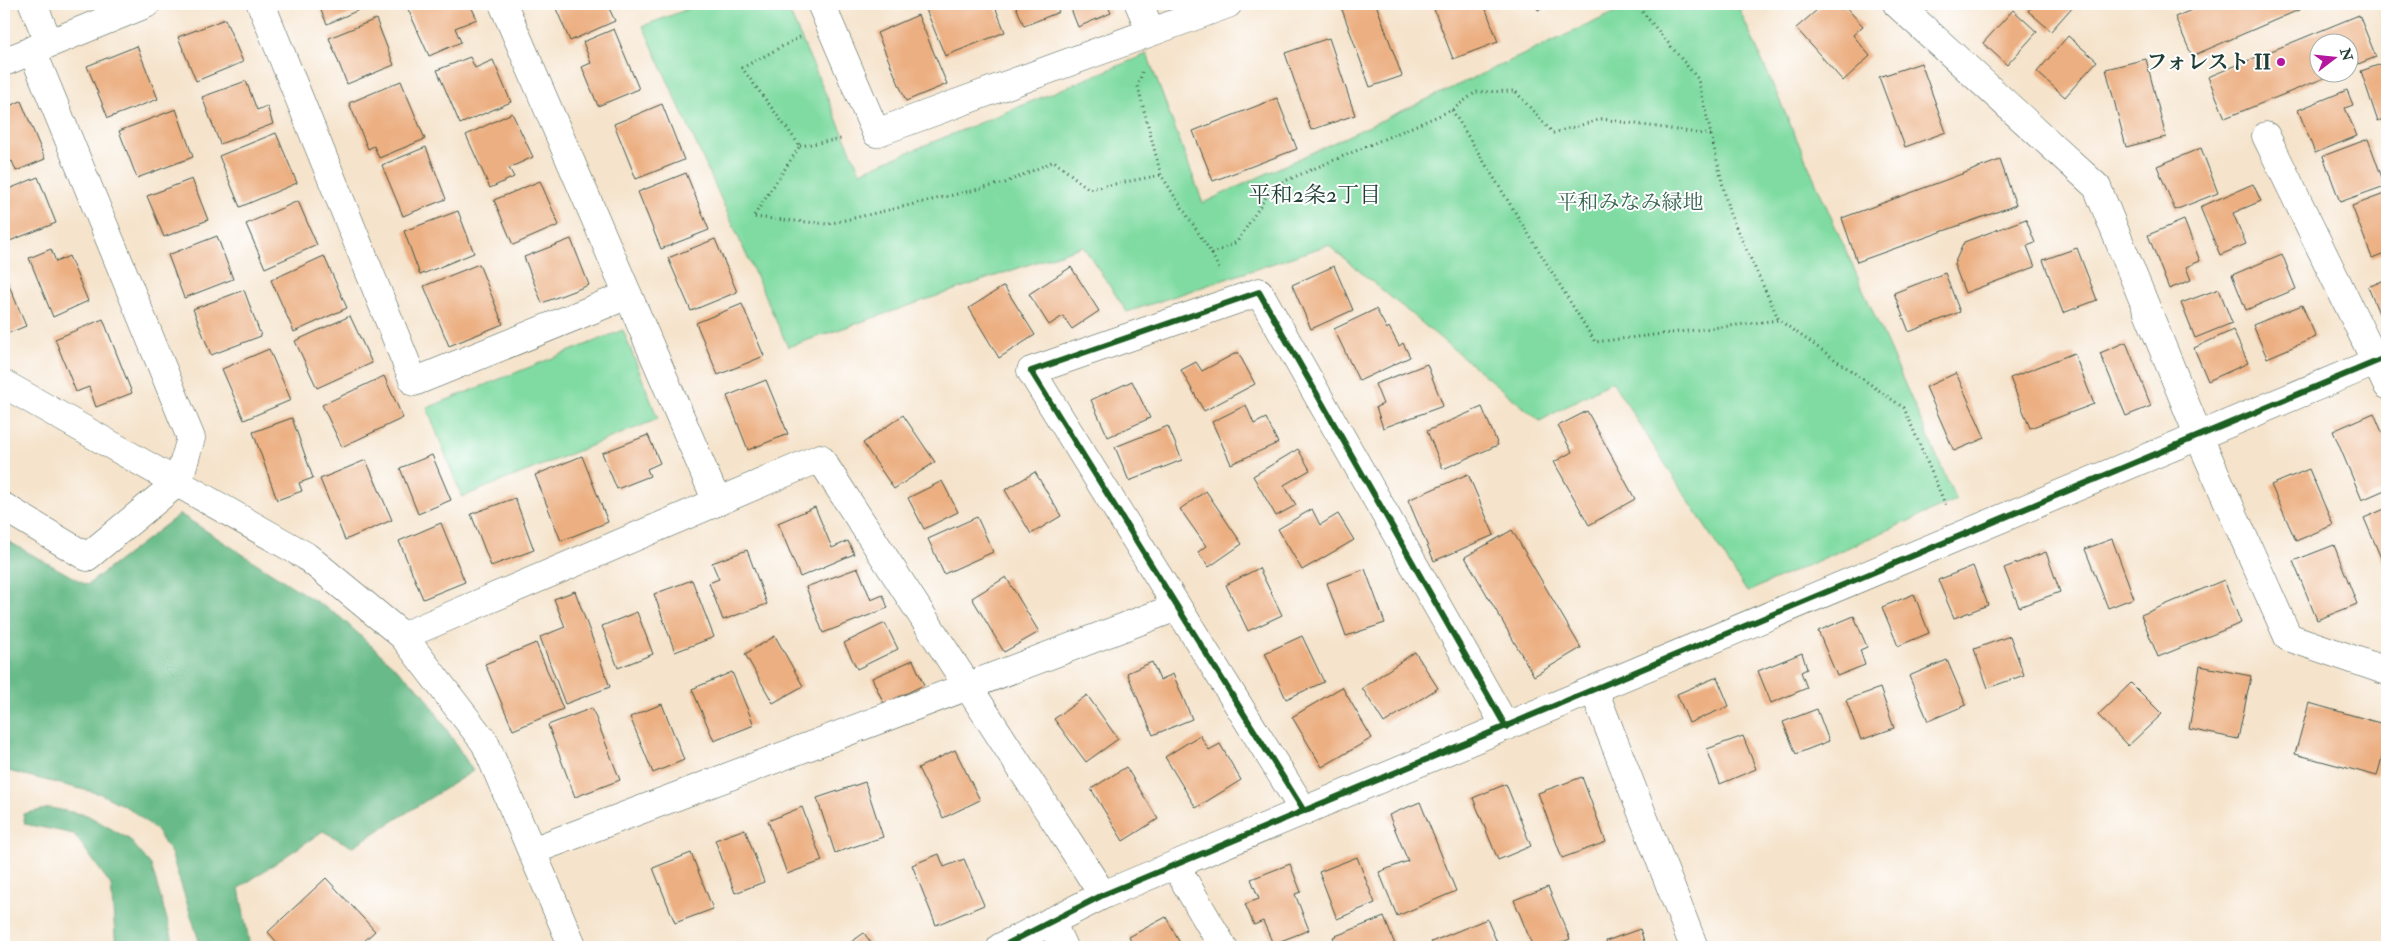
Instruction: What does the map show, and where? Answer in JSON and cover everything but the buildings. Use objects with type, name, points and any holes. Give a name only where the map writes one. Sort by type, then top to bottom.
[{"type":"street","points":[[4,507],[87,557],[178,482],[191,438],[40,46],[32,4]]},
{"type":"street","points":[[4,62],[146,4]]},
{"type":"street","points":[[261,4],[414,382],[628,295]]},
{"type":"street","points":[[503,4],[717,502]]},
{"type":"street","points":[[821,4],[876,133],[1228,4]]},
{"type":"street","points":[[1139,4],[1151,32]]},
{"type":"street","points":[[1897,4],[2097,187],[2200,437],[2288,637],[2387,671]]},
{"type":"street","points":[[1001,947],[1103,895],[2200,437],[2384,368],[2266,136]]},
{"type":"street","points":[[1304,811],[1031,371],[1259,292],[1506,727]]},
{"type":"street","points":[[4,384],[306,556],[403,636],[485,743],[573,947]]},
{"type":"street","points":[[403,636],[820,458],[1103,895]]},
{"type":"street","points":[[532,851],[1177,607]]},
{"type":"street","points":[[1594,690],[1694,947]]},
{"type":"street","points":[[1175,865],[1223,947]]},
{"type":"street","points":[[1051,921],[1064,947]]},
{"type":"path","points":[[1636,4],[1698,78],[1729,212],[1779,320],[1904,408],[1959,537]]},
{"type":"path","points":[[1151,32],[1138,87],[1161,175],[1212,254],[1237,242],[1274,186],[1452,110],[1476,92],[1515,91],[1553,133],[1602,119],[1711,135]]},
{"type":"path","points":[[1452,110],[1595,342],[1779,320]]},
{"type":"path","points":[[800,146],[876,133]]},
{"type":"green space","name":"平和みなみ緑地","points":[[701,4],[786,4],[860,172],[1147,54],[1203,203],[1633,4],[1737,4],[1956,500],[1747,592],[1612,381],[1540,421],[1328,245],[1127,312],[1083,246],[788,347],[643,26]]},
{"type":"green space","points":[[623,330],[658,419],[462,497],[427,408]]},
{"type":"green space","points":[[180,514],[340,617],[424,694],[473,771],[352,847],[323,831],[239,888],[250,947],[201,947],[171,853],[156,830],[130,809],[101,794],[4,770],[4,539],[87,585]]},
{"type":"green space","points":[[50,808],[87,815],[129,839],[151,865],[175,947],[116,947],[111,885],[74,834],[25,824],[23,814]]},
{"type":"cycle path","points":[[1304,811],[1031,371],[1259,292],[1506,727]]},
{"type":"cycle path","points":[[1001,947],[1103,895],[2387,357]]},
{"type":"place","name":"フォレスト II","points":[[2281,62]]},
{"type":"district","name":"平和2条2丁目","points":[[1315,194]]}]
